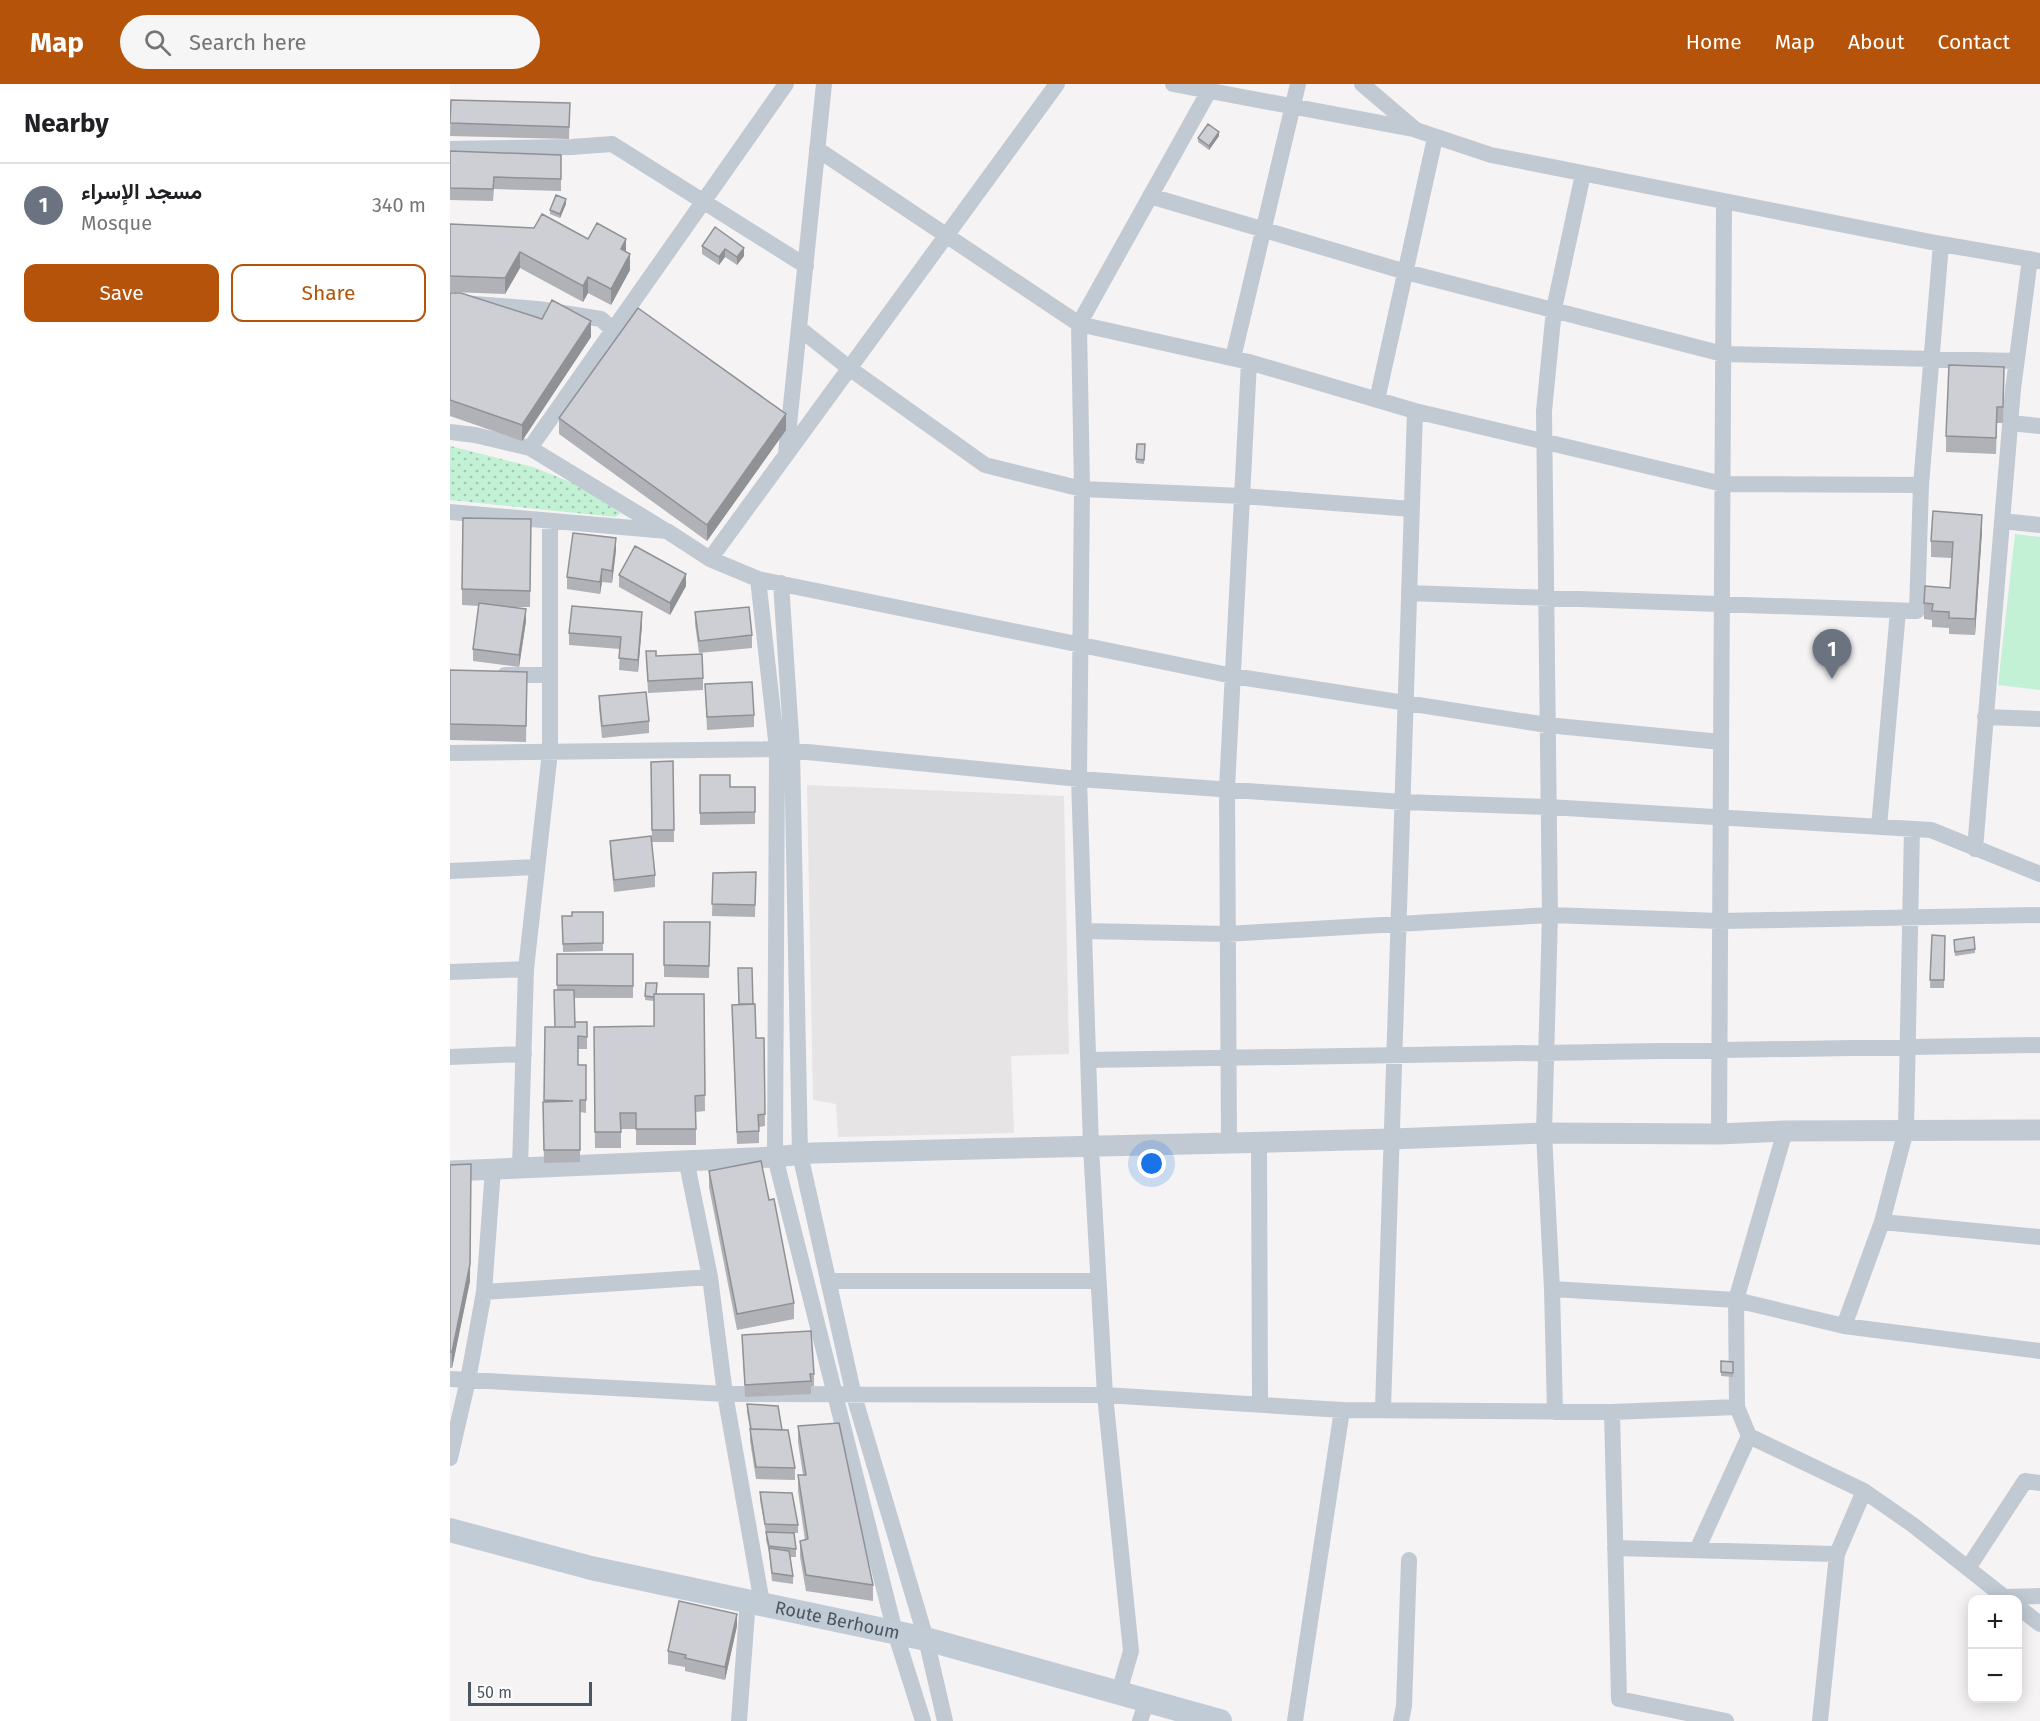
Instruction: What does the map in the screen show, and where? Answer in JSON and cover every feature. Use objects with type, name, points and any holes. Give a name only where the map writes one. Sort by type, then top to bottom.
[{"type":"main road","name":"Route Berhoum","points":[[450,1532],[591,1568],[926,1639],[1119,1692],[1144,1711],[1220,1721]]},
{"type":"street","points":[[530,448],[613,330],[636,308],[704,200],[786,84]]},
{"type":"street","points":[[710,559],[786,455],[797,426],[800,328],[824,84]]},
{"type":"street","points":[[797,426],[849,368],[1057,84]]},
{"type":"street","points":[[1173,84],[1209,87],[1293,107],[1416,130],[1491,155],[1583,174],[1941,244],[2035,260],[2016,361],[1975,849]]},
{"type":"street","points":[[1229,1143],[1227,788],[1242,496],[1241,360],[1263,230],[1298,84]]},
{"type":"street","points":[[1362,84],[1416,130]]},
{"type":"street","points":[[1119,1692],[1131,1651],[1105,1395],[1098,1281],[1091,1147],[1079,779],[1082,489],[1079,324],[1209,87]]},
{"type":"street","points":[[1377,400],[1435,138]]},
{"type":"street","points":[[450,149],[612,144],[806,266]]},
{"type":"street","points":[[817,148],[1079,324],[1241,360],[1415,411],[1723,484],[1922,485]]},
{"type":"street","points":[[1555,1412],[1552,1289],[1544,1133],[1550,915],[1544,411],[1554,309],[1583,174]]},
{"type":"street","points":[[1150,196],[1406,272],[1723,354],[2016,361]]},
{"type":"street","points":[[1719,1134],[1724,202]]},
{"type":"street","points":[[1409,593],[1546,596],[1917,611],[1922,485],[1941,244]]},
{"type":"street","points":[[450,302],[538,309],[601,320],[613,330]]},
{"type":"street","points":[[800,328],[849,368],[985,465],[1082,489],[1242,496],[1412,509]]},
{"type":"street","points":[[771,408],[797,426]]},
{"type":"street","points":[[1383,1409],[1415,411]]},
{"type":"street","points":[[2010,423],[2040,426]]},
{"type":"street","points":[[450,432],[475,435],[530,448],[710,559],[758,579],[1233,676],[1547,725],[1721,742]]},
{"type":"street","points":[[450,512],[550,523],[667,531]]},
{"type":"street","points":[[2002,520],[2040,525]]},
{"type":"street","points":[[520,1167],[526,969],[550,753],[550,523]]},
{"type":"street","points":[[758,579],[784,749],[775,1157],[833,1396],[895,1632],[923,1721]]},
{"type":"street","points":[[781,583],[784,749],[800,1154],[854,1396],[926,1639],[945,1721]]},
{"type":"street","points":[[1879,827],[1898,611]]},
{"type":"street","points":[[483,676],[550,675]]},
{"type":"street","points":[[1986,717],[2040,719]]},
{"type":"street","points":[[450,753],[784,749],[1079,779],[1403,802],[1548,807],[1931,830],[2040,874]]},
{"type":"street","points":[[1844,1326],[1882,1222],[1906,1130],[1912,829]]},
{"type":"street","points":[[450,872],[536,867]]},
{"type":"street","points":[[1084,931],[1227,934],[1399,926],[1550,915],[1720,921],[2040,915]]},
{"type":"street","points":[[450,972],[526,969]]},
{"type":"street","points":[[1088,1060],[2040,1045]]},
{"type":"street","points":[[450,1057],[524,1054]]},
{"type":"street","points":[[450,1171],[800,1154],[1259,1143],[1544,1133],[1719,1134],[1785,1131],[2040,1130]]},
{"type":"street","points":[[1785,1131],[1736,1300],[1737,1407],[1749,1436],[1864,1491],[2002,1595]]},
{"type":"street","points":[[1259,1143],[1260,1404]]},
{"type":"street","points":[[686,1159],[710,1277],[755,1601],[739,1721]]},
{"type":"street","points":[[450,1458],[468,1380],[484,1292],[493,1169]]},
{"type":"street","points":[[1882,1222],[2040,1237]]},
{"type":"street","points":[[484,1292],[710,1277]]},
{"type":"street","points":[[828,1281],[1098,1281]]},
{"type":"street","points":[[1552,1289],[1736,1300],[1844,1326],[2040,1351]]},
{"type":"street","points":[[450,1379],[725,1394],[1105,1395],[1342,1410],[1612,1412],[1737,1407]]},
{"type":"street","points":[[1294,1721],[1342,1410]]},
{"type":"street","points":[[1612,1412],[1619,1699],[1726,1721]]},
{"type":"street","points":[[1697,1550],[1749,1436]]},
{"type":"street","points":[[1968,1568],[2025,1481],[2040,1483]]},
{"type":"street","points":[[1820,1721],[1837,1554],[1864,1491]]},
{"type":"street","points":[[1615,1548],[1837,1554]]},
{"type":"street","points":[[1401,1721],[1404,1706],[1409,1560]]},
{"type":"street","points":[[2022,1599],[2040,1596]]},
{"type":"street","points":[[2022,1610],[2040,1624]]},
{"type":"shaded area","points":[[807,785],[1064,796],[1069,1054],[1011,1056],[1014,1133],[838,1137],[836,1104],[813,1100]]},
{"type":"green space","points":[[450,446],[533,467],[578,485],[621,513],[615,517],[450,500]]},
{"type":"green space","points":[[2015,534],[2040,537],[2040,690],[1998,685]]},
{"type":"building","points":[[451,100],[570,103],[569,127],[450,123]]},
{"type":"building","points":[[1208,124],[1219,132],[1209,146],[1198,138]]},
{"type":"building","points":[[450,151],[561,155],[561,179],[494,177],[493,189],[450,188]]},
{"type":"building","points":[[556,195],[566,199],[560,214],[550,210]]},
{"type":"building","points":[[542,214],[588,239],[597,223],[626,239],[621,249],[630,254],[611,289],[588,277],[583,286],[520,252],[505,278],[450,276],[450,224],[534,228]]},
{"type":"building","points":[[715,227],[744,248],[737,257],[725,249],[719,257],[702,246]]},
{"type":"building","points":[[450,293],[461,293],[542,319],[552,300],[591,321],[522,425],[450,400]]},
{"type":"building","points":[[638,308],[786,414],[707,525],[559,418]]},
{"type":"building","points":[[1949,365],[2004,367],[2003,407],[1997,407],[1996,438],[1946,436]]},
{"type":"building","points":[[1137,444],[1145,444],[1144,460],[1136,459]]},
{"type":"building","points":[[1933,511],[1982,515],[1975,619],[1949,618],[1949,612],[1932,611],[1933,604],[1924,603],[1925,586],[1950,588],[1953,542],[1931,541]]},
{"type":"building","points":[[463,518],[531,519],[530,591],[462,589]]},
{"type":"building","points":[[573,533],[616,538],[612,571],[602,569],[600,582],[567,577]]},
{"type":"building","points":[[635,546],[686,574],[670,603],[619,575]]},
{"type":"building","points":[[479,603],[526,609],[519,655],[473,649]]},
{"type":"building","points":[[572,606],[642,612],[638,660],[619,658],[621,637],[569,633]]},
{"type":"building","points":[[749,607],[752,635],[699,641],[695,612]]},
{"type":"building","points":[[646,651],[656,651],[656,656],[702,654],[703,678],[648,681]]},
{"type":"building","points":[[450,670],[527,672],[526,726],[450,724]]},
{"type":"building","points":[[752,682],[754,715],[707,717],[705,684]]},
{"type":"building","points":[[646,692],[649,721],[602,726],[599,696]]},
{"type":"building","points":[[673,761],[674,830],[652,830],[651,762]]},
{"type":"building","points":[[700,775],[730,775],[730,787],[755,787],[755,812],[700,813]]},
{"type":"building","points":[[651,836],[655,875],[614,880],[610,841]]},
{"type":"building","points":[[756,872],[755,905],[712,904],[713,873]]},
{"type":"building","points":[[572,912],[603,912],[603,943],[563,944],[562,916],[572,916]]},
{"type":"building","points":[[664,922],[710,922],[709,966],[664,965]]},
{"type":"building","points":[[1932,935],[1945,936],[1944,980],[1930,980]]},
{"type":"building","points":[[1974,937],[1975,949],[1955,952],[1954,940]]},
{"type":"building","points":[[557,954],[633,954],[633,986],[557,985]]},
{"type":"building","points":[[738,968],[752,968],[753,1004],[739,1004]]},
{"type":"building","points":[[646,983],[657,983],[654,997],[645,996]]},
{"type":"building","points":[[554,990],[574,990],[575,1027],[555,1027]]},
{"type":"building","points":[[654,994],[704,994],[705,1095],[695,1096],[696,1129],[636,1129],[636,1113],[620,1113],[621,1132],[595,1132],[594,1027],[654,1026]]},
{"type":"building","points":[[755,1004],[756,1038],[764,1038],[765,1114],[758,1115],[759,1131],[737,1132],[732,1005]]},
{"type":"building","points":[[575,1022],[587,1022],[587,1037],[578,1036],[578,1065],[586,1065],[586,1100],[580,1100],[580,1150],[544,1150],[543,1102],[573,1101],[544,1100],[545,1027],[575,1027]]},
{"type":"building","points":[[761,1161],[769,1200],[774,1199],[794,1303],[737,1314],[709,1171]]},
{"type":"building","points":[[471,1164],[470,1264],[452,1352],[450,1352],[450,1165]]},
{"type":"building","points":[[811,1331],[814,1374],[810,1374],[811,1381],[745,1385],[742,1335]]},
{"type":"building","points":[[1721,1361],[1733,1362],[1733,1373],[1721,1372]]},
{"type":"building","points":[[747,1404],[778,1406],[782,1430],[751,1429]]},
{"type":"building","points":[[839,1423],[873,1585],[806,1575],[800,1541],[808,1539],[798,1475],[806,1475],[798,1426]]},
{"type":"building","points":[[750,1429],[788,1430],[795,1468],[756,1467]]},
{"type":"building","points":[[760,1492],[792,1493],[798,1525],[765,1524]]},
{"type":"building","points":[[766,1532],[794,1533],[796,1549],[769,1546]]},
{"type":"building","points":[[769,1548],[789,1551],[793,1576],[772,1573]]},
{"type":"building","points":[[679,1601],[737,1614],[725,1667],[685,1658],[686,1655],[668,1651]]},
{"type":"place","name":"مسجد الإسراء","points":[[1832,679]]}]
